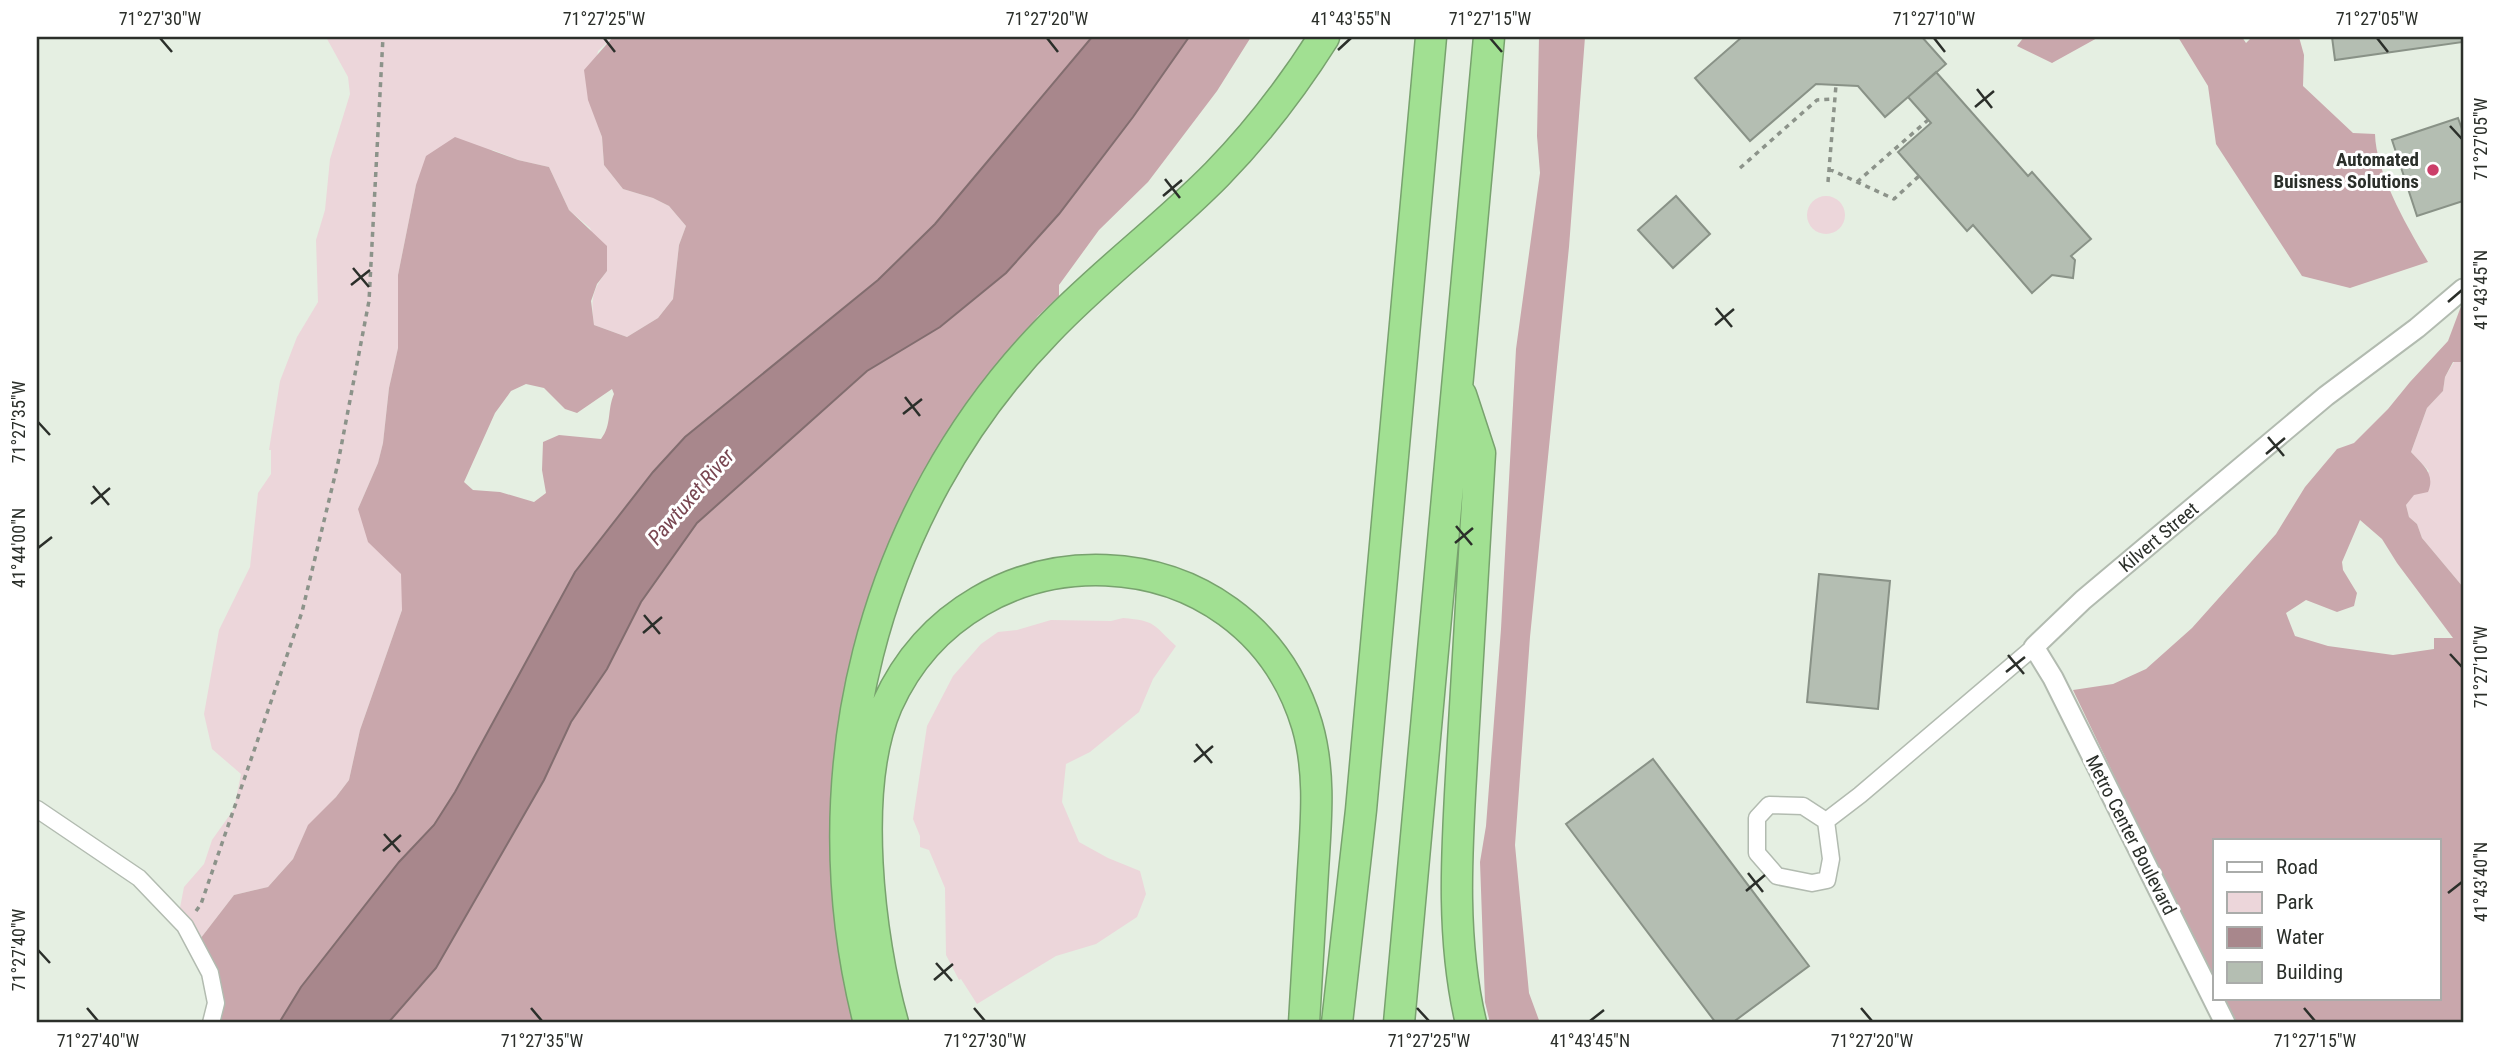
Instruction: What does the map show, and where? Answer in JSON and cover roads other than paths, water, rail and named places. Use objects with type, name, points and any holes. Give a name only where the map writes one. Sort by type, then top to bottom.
[{"type":"highway","points":[[869,1023],[857,972],[846,887],[845,799],[855,708],[872,630],[900,553],[938,476],[962,436],[1015,366],[1072,306],[1216,175],[1278,102],[1324,37]]},
{"type":"highway","points":[[1337,1023],[1361,810],[1431,37]]},
{"type":"highway","points":[[1399,1023],[1489,37]]},
{"type":"highway","points":[[1457,382],[1479,453],[1457,907],[1463,980],[1471,1023]]},
{"type":"highway","points":[[893,1023],[874,927],[868,839],[874,750],[887,706],[913,660],[948,623],[969,608],[990,595],[1037,576],[1084,569],[1130,572],[1155,577],[1199,594],[1229,613],[1256,637],[1293,687],[1313,746],[1317,788],[1304,1023]]},
{"type":"street","name":"Kilvert Street","points":[[1826,821],[2034,647],[2083,600],[2317,403],[2417,328],[2463,289]]},
{"type":"street","name":"Metro Center Boulevard","points":[[2034,647],[2053,678],[2213,999]]},
{"type":"street","points":[[1769,805],[1803,806],[1826,821],[1831,859],[1827,880],[1812,883],[1777,876],[1757,853],[1757,818],[1769,805]]},
{"type":"street","points":[[37,809],[139,878],[186,926],[210,973],[216,1003],[211,1023]]},
{"type":"street","name":"Metro Center Boulevard","points":[[2214,1000],[2225,1023]]},
{"type":"water","name":"Pawtuxet River","points":[[1092,37],[1189,37],[1133,117],[1059,214],[1006,273],[940,327],[867,371],[697,523],[641,602],[607,669],[571,722],[544,780],[436,968],[388,1023],[279,1023],[301,987],[399,862],[434,825],[455,792],[575,572],[653,472],[685,437],[878,280],[935,224]]},
{"type":"place","name":"Automated Buisness Solutions","points":[[2433,170]]}]
